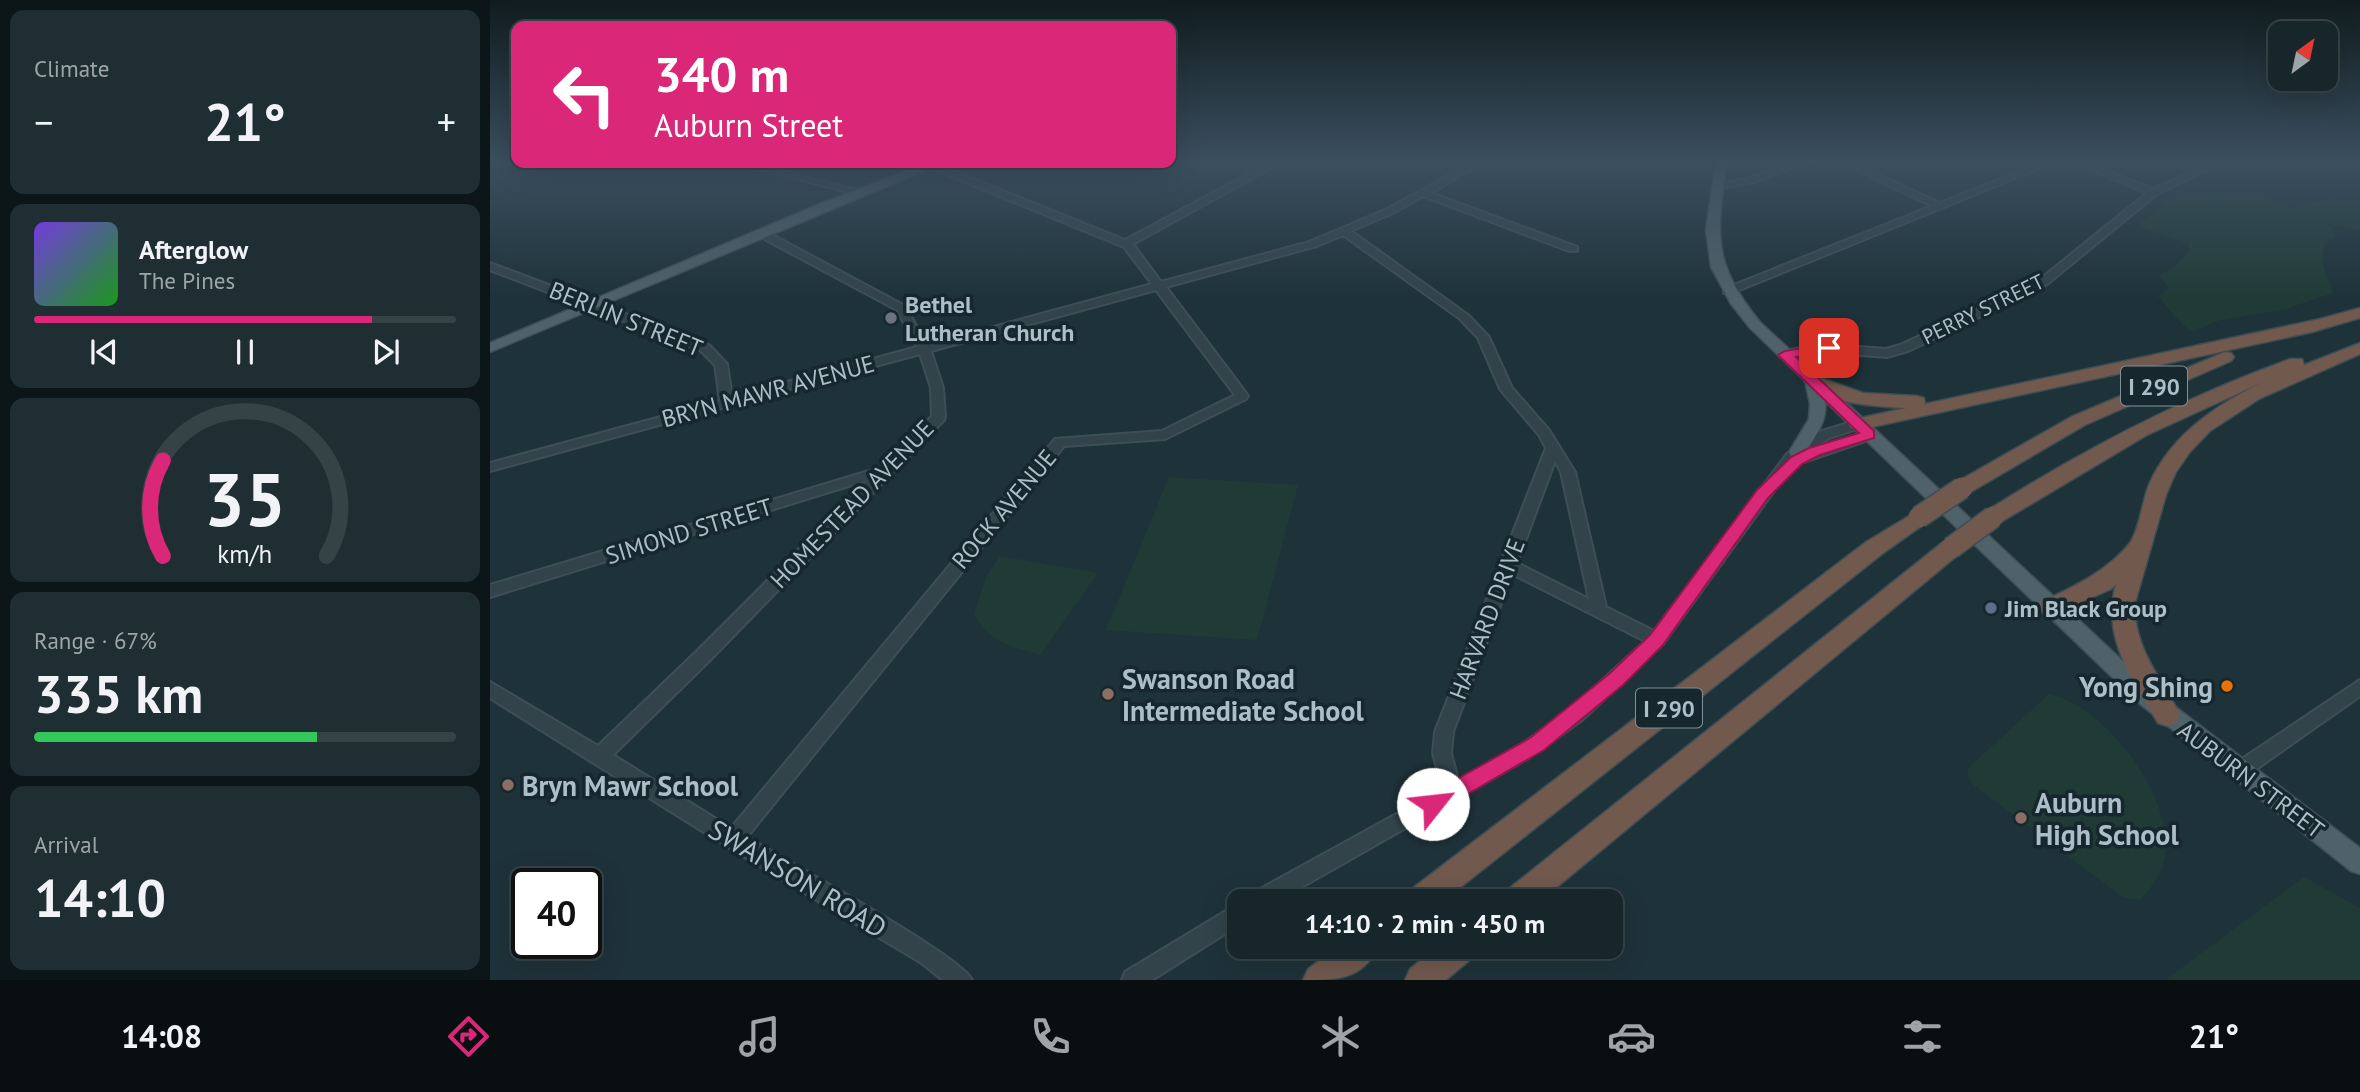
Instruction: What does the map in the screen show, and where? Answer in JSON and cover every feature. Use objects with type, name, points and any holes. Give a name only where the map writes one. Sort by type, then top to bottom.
[{"type":"highway","name":"I 290","points":[[1435,889],[1864,556],[1962,488],[2068,426],[2159,384],[2322,324],[2360,313]]},
{"type":"highway","points":[[1864,429],[1989,397],[2322,324]]},
{"type":"highway","name":"I 290","points":[[1532,889],[1951,548],[1993,517],[2076,466],[2185,408],[2270,372],[2360,342]]},
{"type":"highway","points":[[2166,715],[2130,649],[2123,622],[2126,588],[2165,474],[2182,448],[2206,424],[2242,401],[2360,348]]},
{"type":"highway","points":[[1813,381],[1845,395],[1889,402],[1989,397]]},
{"type":"highway","points":[[2051,607],[2077,598],[2103,583],[2124,563],[2143,537]]},
{"type":"highway","points":[[1319,980],[1346,959]]},
{"type":"highway","points":[[1421,980],[1446,959]]},
{"type":"main road","points":[[490,348],[598,307],[822,208]]},
{"type":"main road","name":"AUBURN STREET","points":[[1716,208],[1712,249],[1716,269],[1728,291],[1755,325],[2166,715],[2360,863]]},
{"type":"main road","points":[[1797,452],[1819,417],[1820,406],[1813,381]]},
{"type":"street","points":[[1039,208],[1126,244],[1193,208]]},
{"type":"street","name":"BRYN MAWR AVENUE","points":[[490,467],[1158,286],[1345,232],[1394,208]]},
{"type":"street","points":[[1462,208],[1573,249]]},
{"type":"street","points":[[1728,291],[1936,208]]},
{"type":"street","name":"PERRY STREET","points":[[1785,355],[1820,348],[1887,353],[1904,348],[2042,284],[2135,208]]},
{"type":"street","points":[[1345,232],[1474,326],[1490,349],[1506,389],[1553,447],[1573,487],[1599,610]]},
{"type":"street","name":"HOMESTEAD AVENUE","points":[[600,756],[939,416],[937,388],[924,349],[898,305],[761,233]]},
{"type":"street","name":"ROCK AVENUE","points":[[733,840],[1060,442],[1165,435],[1242,396],[1126,244]]},
{"type":"street","name":"BERLIN STREET","points":[[490,266],[709,351],[721,364],[727,403]]},
{"type":"street","points":[[1280,889],[1452,793],[1557,730],[1657,640],[1763,494],[1797,452],[1838,428],[1864,429]]},
{"type":"street","points":[[1763,494],[1804,456],[1864,429]]},
{"type":"street","name":"HARVARD DRIVE","points":[[1452,793],[1442,753],[1443,738],[1553,447]]},
{"type":"street","name":"SIMOND STREET","points":[[490,592],[887,470]]},
{"type":"street","points":[[1508,565],[1657,640]]},
{"type":"street","points":[[2239,771],[2360,687]]},
{"type":"street","name":"SWANSON ROAD","points":[[490,689],[733,840],[920,951],[961,980]]},
{"type":"street","points":[[1133,980],[1227,921]]},
{"type":"green space","points":[[2157,208],[2360,208],[2360,230],[2324,223],[2335,231],[2335,236],[2324,243],[2323,266],[2333,293],[2286,309],[2217,321],[2192,332],[2174,316],[2158,296],[2169,288],[2158,275],[2172,269],[2190,250],[2189,244],[2138,226]]},
{"type":"green space","points":[[1169,477],[1298,485],[1257,640],[1106,630]]},
{"type":"green space","points":[[1000,556],[1098,573],[1040,655],[1002,642],[980,624],[974,614],[987,575]]},
{"type":"green space","points":[[2049,694],[2071,702],[2094,717],[2115,737],[2150,787],[2161,813],[2165,840],[2163,864],[2153,884],[2140,900],[2124,898],[1971,783],[1967,769]]},
{"type":"green space","points":[[2304,877],[2360,908],[2360,980],[2165,980]]},
{"type":"place","name":"Bethel Lutheran Church","points":[[891,318]]},
{"type":"place","name":"Jim Black Group","points":[[1991,608]]},
{"type":"place","name":"Yong Shing","points":[[2227,686]]},
{"type":"place","name":"Swanson Road Intermediate School","points":[[1108,694]]},
{"type":"place","name":"Bryn Mawr School","points":[[508,785]]},
{"type":"place","name":"Auburn High School","points":[[2021,818]]},
{"type":"route","points":[[1433,804],[1537,744],[1616,680],[1657,640],[1763,494],[1784,472],[1804,456],[1869,435],[1785,355],[1806,349],[1829,348]]}]
